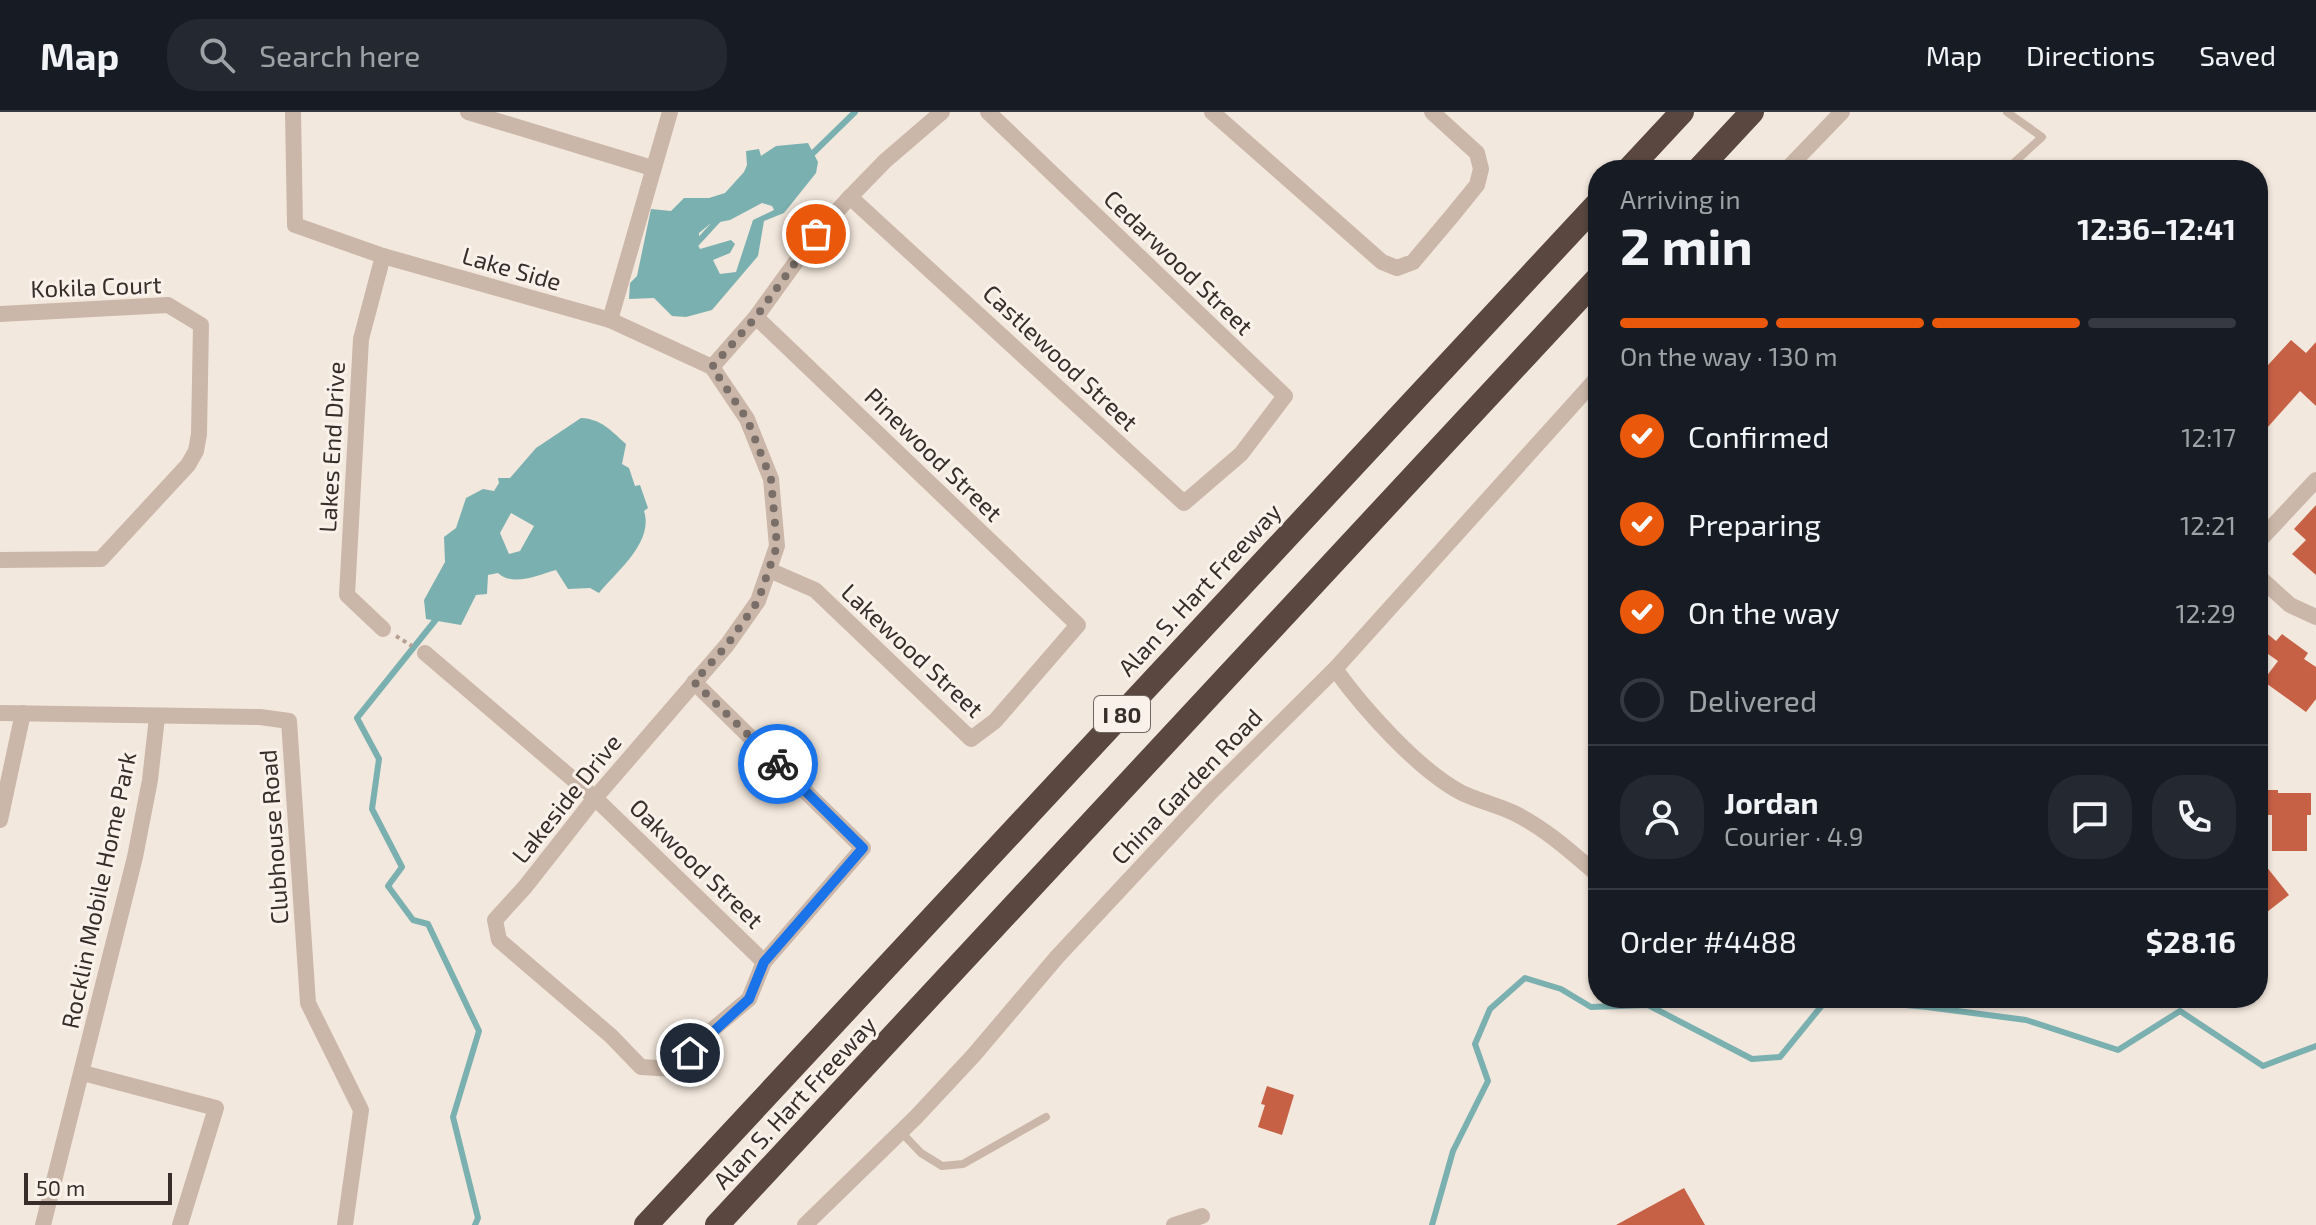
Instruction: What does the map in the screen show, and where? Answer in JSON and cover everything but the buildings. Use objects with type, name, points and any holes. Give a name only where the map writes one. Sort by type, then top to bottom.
[{"type":"highway","points":[[1637,160],[1682,112]]},
{"type":"highway","points":[[1707,160],[1752,112]]},
{"type":"highway","name":"Alan S. Hart Freeway","points":[[646,1225],[1588,214]]},
{"type":"highway","name":"Alan S. Hart Freeway","points":[[717,1225],[1588,289]]},
{"type":"street","name":"Lake Side","points":[[293,112],[295,225],[383,256],[610,320],[712,367]]},
{"type":"street","points":[[468,112],[652,168]]},
{"type":"street","points":[[610,320],[670,112]]},
{"type":"street","points":[[712,367],[756,317],[816,234],[885,161],[942,112]]},
{"type":"street","name":"Cedarwood Street","points":[[988,112],[1285,396],[1241,454]]},
{"type":"street","points":[[1212,112],[1382,262],[1397,268],[1413,262],[1477,185],[1481,169],[1477,153],[1432,112]]},
{"type":"street","points":[[1796,160],[1842,112]]},
{"type":"street","name":"Castlewood Street","points":[[850,197],[1184,503],[1241,454]]},
{"type":"street","name":"Lakes End Drive","points":[[383,256],[361,339],[347,595],[383,629]]},
{"type":"street","name":"Kokila Court","points":[[0,314],[168,305],[201,325],[199,434],[196,451],[188,465],[101,559],[0,560]]},
{"type":"street","name":"Pinewood Street","points":[[756,317],[1078,625]]},
{"type":"street","name":"Lakeside Drive","points":[[712,367],[747,419],[771,479],[777,546],[758,601],[727,645],[495,920],[499,940],[611,1036],[641,1067],[674,1069],[705,1036],[749,999],[764,962]]},
{"type":"street","name":"China Garden Road","points":[[805,1225],[901,1132],[973,1056],[1057,957],[1211,792],[1335,669],[1588,388]]},
{"type":"street","points":[[2268,531],[2316,480]]},
{"type":"street","name":"Lakewood Street","points":[[769,570],[815,590],[971,739],[995,721],[1078,625]]},
{"type":"street","points":[[2268,585],[2290,605],[2316,617]]},
{"type":"street","name":"Oakwood Street","points":[[425,653],[595,798],[764,962]]},
{"type":"street","points":[[1335,669],[1354,696],[1420,762],[1461,792],[1516,814],[1588,867]]},
{"type":"street","points":[[694,682],[863,848],[764,962]]},
{"type":"street","name":"Clubhouse Road","points":[[0,713],[260,717],[289,721],[308,1003],[361,1110],[345,1225]]},
{"type":"street","points":[[0,820],[23,713]]},
{"type":"street","name":"Rocklin Mobile Home Park","points":[[43,1225],[135,857],[150,780],[157,717]]},
{"type":"street","points":[[83,1073],[216,1108],[180,1225]]},
{"type":"street","points":[[1174,1225],[1202,1216]]},
{"type":"lane","points":[[2007,112],[2042,137],[2017,160]]},
{"type":"lane","points":[[901,1132],[921,1153],[942,1166],[963,1164],[1046,1117]]},
{"type":"path","points":[[383,629],[425,653]]},
{"type":"water","points":[[808,143],[818,162],[816,173],[784,213],[764,221],[758,256],[712,310],[686,317],[672,316],[654,298],[629,299],[630,283],[637,276],[651,209],[671,211],[684,198],[709,198],[725,193],[744,172],[746,151],[759,149],[761,156],[776,146]],"holes":[[[762,203],[772,206],[774,210],[753,220],[736,272],[720,274],[713,260],[730,253],[735,244],[731,240],[700,249],[698,245],[705,238],[699,238],[699,233],[710,224],[730,220]]]},
{"type":"water","points":[[581,418],[601,423],[626,444],[622,464],[629,468],[635,486],[640,485],[648,508],[644,511],[646,523],[639,545],[599,593],[590,588],[568,589],[556,570],[518,580],[498,573],[488,575],[487,594],[476,595],[461,625],[426,619],[424,600],[445,562],[444,537],[456,528],[466,498],[483,489],[494,491],[499,483],[498,478],[510,478],[536,448]],"holes":[[[511,513],[534,526],[520,551],[509,554],[500,533]]]},
{"type":"waterway","points":[[809,157],[855,112]]},
{"type":"waterway","points":[[696,244],[718,220]]},
{"type":"waterway","points":[[442,612],[357,718],[379,759],[372,809],[402,867],[388,886],[413,920],[428,924],[479,1031],[453,1117],[478,1218],[475,1225]]},
{"type":"waterway","points":[[1432,1225],[1453,1151],[1488,1081],[1475,1044],[1490,1009],[1525,978],[1561,989],[1588,1005]]},
{"type":"waterway","points":[[1654,1008],[1752,1059],[1780,1057],[1820,1008]]},
{"type":"waterway","points":[[1935,1008],[2026,1020],[2118,1050],[2180,1011],[2263,1066],[2316,1046]]},
{"type":"way so far","points":[[778,764],[694,682],[727,645],[758,601],[777,546],[771,479],[747,419],[712,367],[756,317],[816,234]]},
{"type":"route","points":[[690,1053],[705,1036],[749,999],[764,962],[863,848],[778,764]]}]
